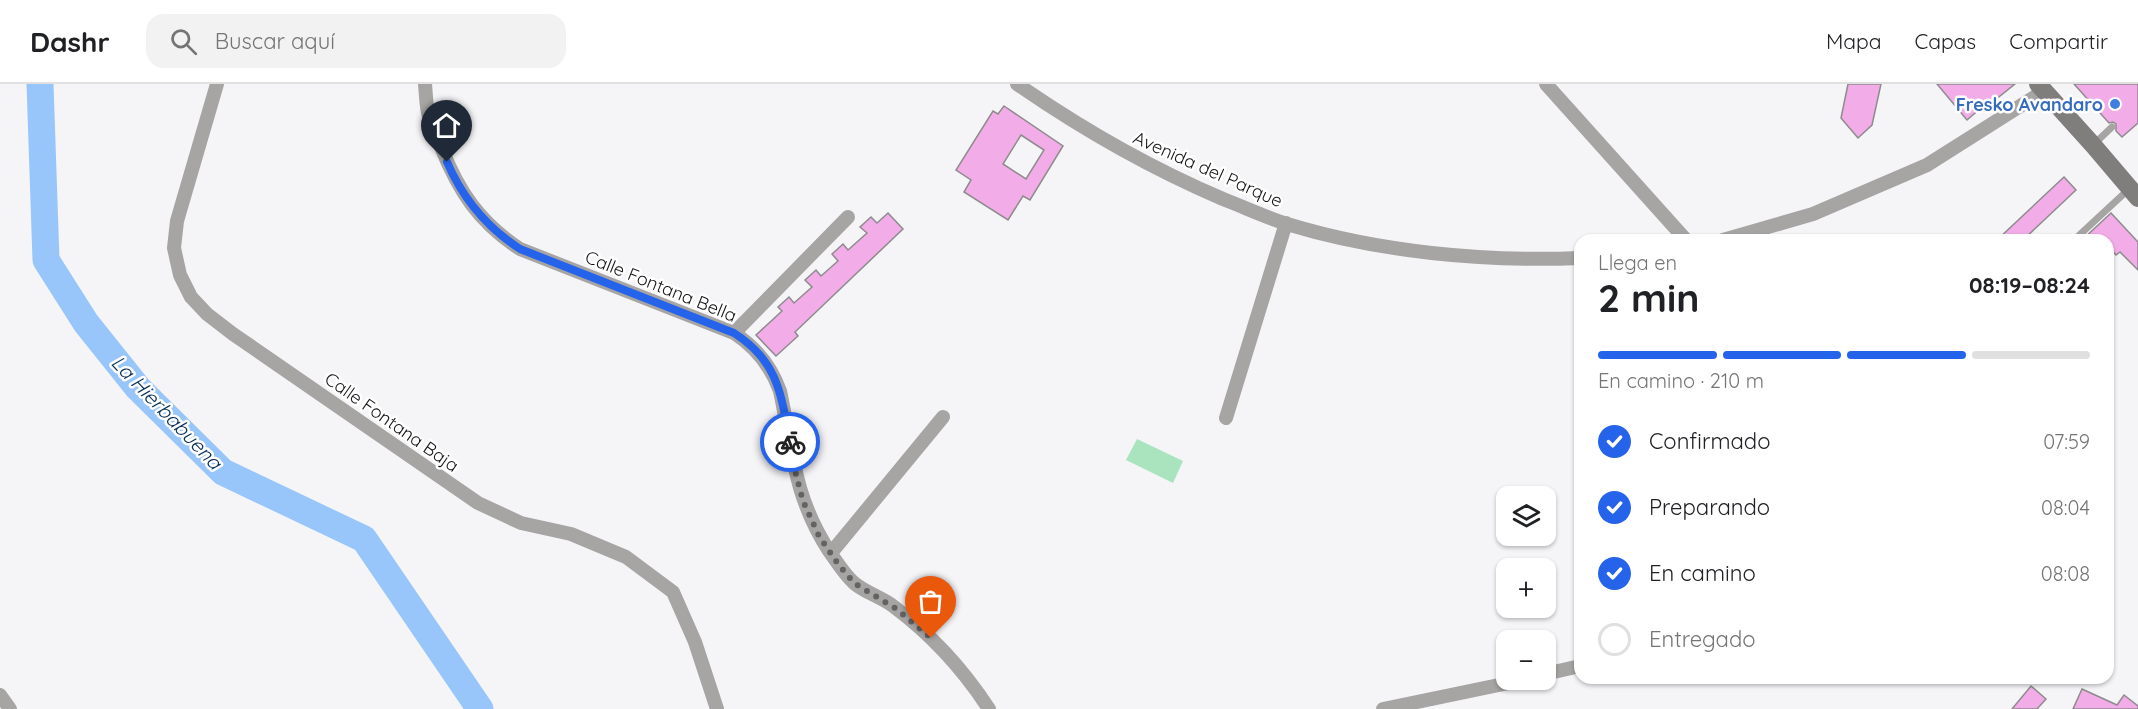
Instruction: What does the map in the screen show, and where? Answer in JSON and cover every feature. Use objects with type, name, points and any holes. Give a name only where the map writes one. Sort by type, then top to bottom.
[{"type":"street","name":"Calle Fontana Baja","points":[[217,84],[177,221],[175,235],[176,262],[191,297],[207,314],[233,334],[478,503],[521,524],[571,534],[626,557],[673,592],[695,642],[717,709]]},
{"type":"street","name":"Calle Fontana Bella","points":[[425,84],[428,115],[453,176],[480,216],[506,240],[520,249],[734,333],[764,358],[780,391],[800,493],[810,518],[838,564],[854,583],[895,608],[931,638],[963,671],[989,709]]},
{"type":"street","name":"Avenida del Parque","points":[[1017,84],[1081,126],[1161,170],[1233,203],[1286,223],[1366,242],[1437,252],[1519,258],[1574,258]]},
{"type":"street","points":[[1546,84],[1681,234]]},
{"type":"street","points":[[1744,234],[1813,214],[1927,165],[2041,87],[2134,194]]},
{"type":"street","points":[[734,333],[848,217]]},
{"type":"street","points":[[1226,417],[1286,223]]},
{"type":"street","points":[[831,553],[943,417]]},
{"type":"street","points":[[1556,671],[1574,667]]},
{"type":"street","points":[[1383,709],[1496,686]]},
{"type":"street","points":[[0,695],[10,709]]},
{"type":"lane","points":[[2093,145],[2112,127]]},
{"type":"lane","points":[[2082,234],[2134,194]]},
{"type":"green space","points":[[1137,439],[1183,461],[1173,483],[1126,460]]},
{"type":"building","points":[[1848,84],[1881,84],[1872,125],[1858,138],[1841,118]]},
{"type":"building","points":[[1937,84],[2015,84],[1967,120]]},
{"type":"building","name":"Fresko Avandaro","points":[[2074,84],[2138,84],[2138,123],[2122,137],[2116,131],[2116,124],[2109,123]]},
{"type":"building","points":[[1004,106],[1063,146],[1030,200],[1023,196],[1008,220],[964,192],[971,180],[956,170],[993,111],[998,114]],"holes":[[[1021,135],[1044,150],[1026,179],[1003,164]]]},
{"type":"building","points":[[2064,177],[2076,190],[2029,234],[2003,234]]},
{"type":"building","points":[[888,213],[903,229],[795,332],[798,336],[776,356],[756,335],[782,311],[778,307],[789,297],[794,303],[812,287],[805,280],[816,270],[821,276],[838,261],[832,254],[843,244],[848,250],[867,233],[860,227],[871,217],[877,223]]},
{"type":"building","points":[[2111,213],[2138,242],[2138,270],[2120,252],[2116,255],[2114,253],[2114,234],[2088,234]]},
{"type":"building","points":[[2031,686],[2046,699],[2037,709],[2012,709]]},
{"type":"building","points":[[2082,689],[2117,705],[2124,695],[2138,706],[2138,709],[2073,709]]},
{"type":"waterway","name":"La Hierbabuena","points":[[40,84],[46,260],[86,323],[138,388],[223,472],[364,539],[480,709]]},
{"type":"way so far","points":[[790,442],[798,484],[810,518],[819,536],[845,574],[868,593],[883,599],[931,638]]},
{"type":"place","name":"Fresko Avandaro","points":[[2115,104]]},
{"type":"route","points":[[447,162],[469,203],[492,228],[520,249],[734,333],[745,340],[764,358],[776,379],[790,442]]}]
